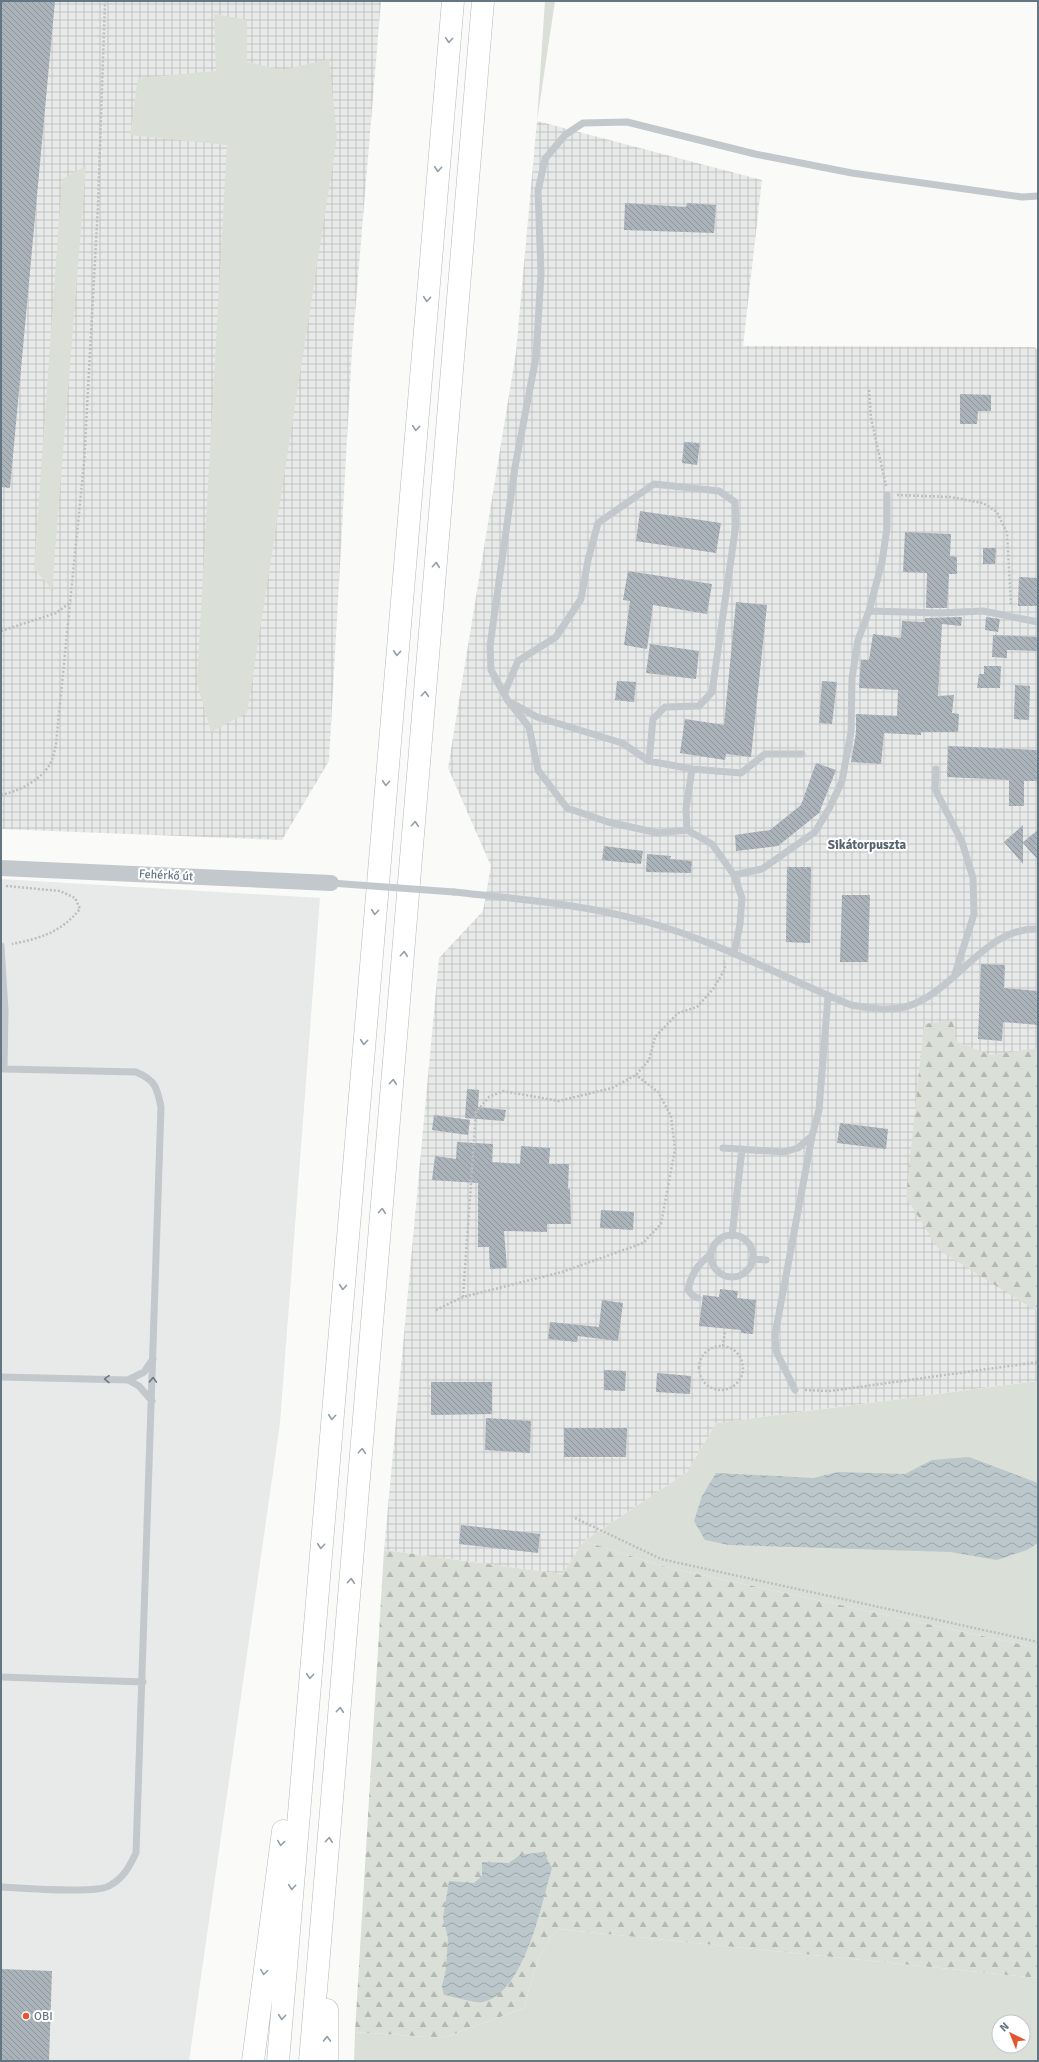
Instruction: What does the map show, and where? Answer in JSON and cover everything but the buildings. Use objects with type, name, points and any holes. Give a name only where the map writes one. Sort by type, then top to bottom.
[{"type":"highway","points":[[278,2061],[453,1]]},
{"type":"highway","points":[[310,2061],[483,1]]},
{"type":"highway","points":[[253,2061],[283,1835],[304,1751]]},
{"type":"highway","points":[[325,1878],[327,2061]]},
{"type":"street","name":"Fehérkő út","points":[[1,868],[331,883]]},
{"type":"lane","points":[[734,954],[740,924],[742,898],[734,875],[712,844],[687,830],[658,833],[608,822],[567,808],[538,770],[529,728],[508,701],[491,670],[490,646],[515,467],[536,357],[541,273],[538,191],[545,159],[564,135],[583,123],[627,122],[755,154],[852,173],[1022,197],[1038,196]]},
{"type":"lane","points":[[504,694],[518,661],[556,637],[581,599],[588,560],[598,523],[654,484],[719,491],[735,502],[736,524],[712,692],[699,706],[665,707],[653,718],[649,761]]},
{"type":"lane","points":[[734,875],[762,869],[814,832],[830,808],[842,781],[851,732],[852,678],[858,640],[869,611],[883,555],[887,528],[887,495]]},
{"type":"lane","points":[[869,611],[940,613],[983,611],[1038,622]]},
{"type":"lane","points":[[508,701],[538,717],[622,743],[649,761],[692,769],[741,773],[765,754],[802,754]]},
{"type":"lane","points":[[936,768],[935,789],[962,842],[973,878],[974,914],[954,977]]},
{"type":"lane","points":[[687,830],[686,809],[692,769]]},
{"type":"lane","points":[[331,883],[454,892],[558,904],[621,916],[666,928],[734,954],[850,1005],[871,1009],[892,1009],[906,1006],[921,1000],[935,992],[1006,935],[1030,929],[1038,929]]},
{"type":"lane","points":[[1,946],[5,1011],[4,1069],[136,1072],[150,1078],[158,1090],[161,1107],[138,1834],[136,1853],[125,1874],[108,1886],[91,1890],[1,1888]]},
{"type":"lane","points":[[795,1390],[776,1351],[775,1335],[812,1136],[819,1110],[828,996]]},
{"type":"lane","points":[[723,1148],[784,1152],[798,1148],[812,1136]]},
{"type":"lane","points":[[732,1236],[742,1149]]},
{"type":"lane","points":[[725,1236],[732,1236],[737,1236],[747,1242],[752,1252],[752,1259],[751,1264],[744,1274],[732,1277],[720,1274],[713,1266],[711,1254],[715,1243],[725,1236]]},
{"type":"lane","points":[[698,1298],[693,1296],[688,1290],[690,1280],[700,1263],[711,1254]]},
{"type":"lane","points":[[752,1259],[766,1260]]},
{"type":"lane","points":[[128,1380],[144,1372],[153,1359]]},
{"type":"lane","points":[[1,1377],[128,1380],[139,1386],[152,1401]]},
{"type":"lane","points":[[1,1677],[143,1682]]},
{"type":"path","points":[[1,795],[22,788],[40,776],[52,761],[56,744],[84,464],[98,205],[105,1]]},
{"type":"path","points":[[869,390],[871,418],[882,465],[887,495],[950,497],[983,503],[997,512],[1007,533],[1011,616]]},
{"type":"path","points":[[1,631],[56,613],[71,602]]},
{"type":"path","points":[[1,885],[60,891],[75,898],[80,909],[64,926],[40,938],[1,946]]},
{"type":"path","points":[[463,1297],[476,1112],[489,1097],[503,1091],[559,1100],[612,1088],[636,1075],[649,1060],[655,1036],[678,1013],[697,1007],[713,989],[724,969],[724,950]]},
{"type":"path","points":[[436,1310],[463,1297],[562,1272],[643,1243],[661,1224],[674,1149],[671,1116],[658,1092],[636,1075]]},
{"type":"path","points":[[723,1346],[725,1330]]},
{"type":"path","points":[[723,1346],[732,1349],[739,1356],[743,1365],[742,1374],[736,1383],[728,1388],[719,1390],[709,1386],[702,1380],[699,1370],[700,1360],[705,1352],[713,1347],[723,1346]]},
{"type":"path","points":[[795,1390],[830,1391],[1038,1362]]},
{"type":"path","points":[[576,1518],[661,1559],[1038,1642]]},
{"type":"shaded area","points":[[1,1],[381,1],[352,350],[329,761],[282,840],[1,829]]},
{"type":"shaded area","points":[[537,121],[762,180],[743,346],[1035,347],[1038,351],[1038,1381],[716,1423],[687,1472],[584,1541],[562,1574],[384,1550],[439,958],[483,911],[491,866],[448,768],[516,352]]},
{"type":"shaded area","points":[[1,879],[320,898],[280,1423],[189,2061],[1,2061]]},
{"type":"green space","points":[[545,1],[555,1],[537,121]]},
{"type":"green space","points":[[214,14],[247,20],[247,62],[283,70],[329,59],[337,137],[247,713],[211,732],[197,683],[227,145],[130,135],[138,78],[216,71]]},
{"type":"green space","points":[[86,166],[52,589],[34,569],[62,179]]},
{"type":"green space","points":[[953,1020],[956,1041],[990,1055],[1038,1048],[1038,1312],[939,1250],[906,1197],[924,1024]]},
{"type":"green space","points":[[1038,1381],[1038,1648],[665,1567],[584,1541],[687,1472],[716,1423]]},
{"type":"green space","points":[[584,1541],[665,1567],[1038,1648],[1038,1978],[558,1929],[540,1956],[524,2008],[443,2038],[355,2032],[384,1550],[562,1574]]},
{"type":"green space","points":[[558,1929],[1038,1978],[1038,2061],[354,2061],[355,2032],[443,2038],[524,2008],[536,1966],[545,1947]]},
{"type":"water","points":[[969,1457],[1038,1483],[1038,1543],[1027,1550],[997,1560],[950,1552],[729,1545],[705,1540],[694,1521],[702,1496],[716,1473],[813,1478],[838,1472],[905,1474],[932,1460]]},
{"type":"water","points":[[543,1852],[552,1868],[530,1944],[521,1964],[510,1981],[498,1995],[483,2002],[475,2002],[444,1995],[442,1987],[446,1969],[448,1938],[443,1918],[449,1881],[474,1883],[482,1876],[482,1862],[509,1863],[520,1855]]},
{"type":"place","name":"OBI","points":[[26,2016]]},
{"type":"district","name":"Sikátorpuszta","points":[[867,844]]}]
